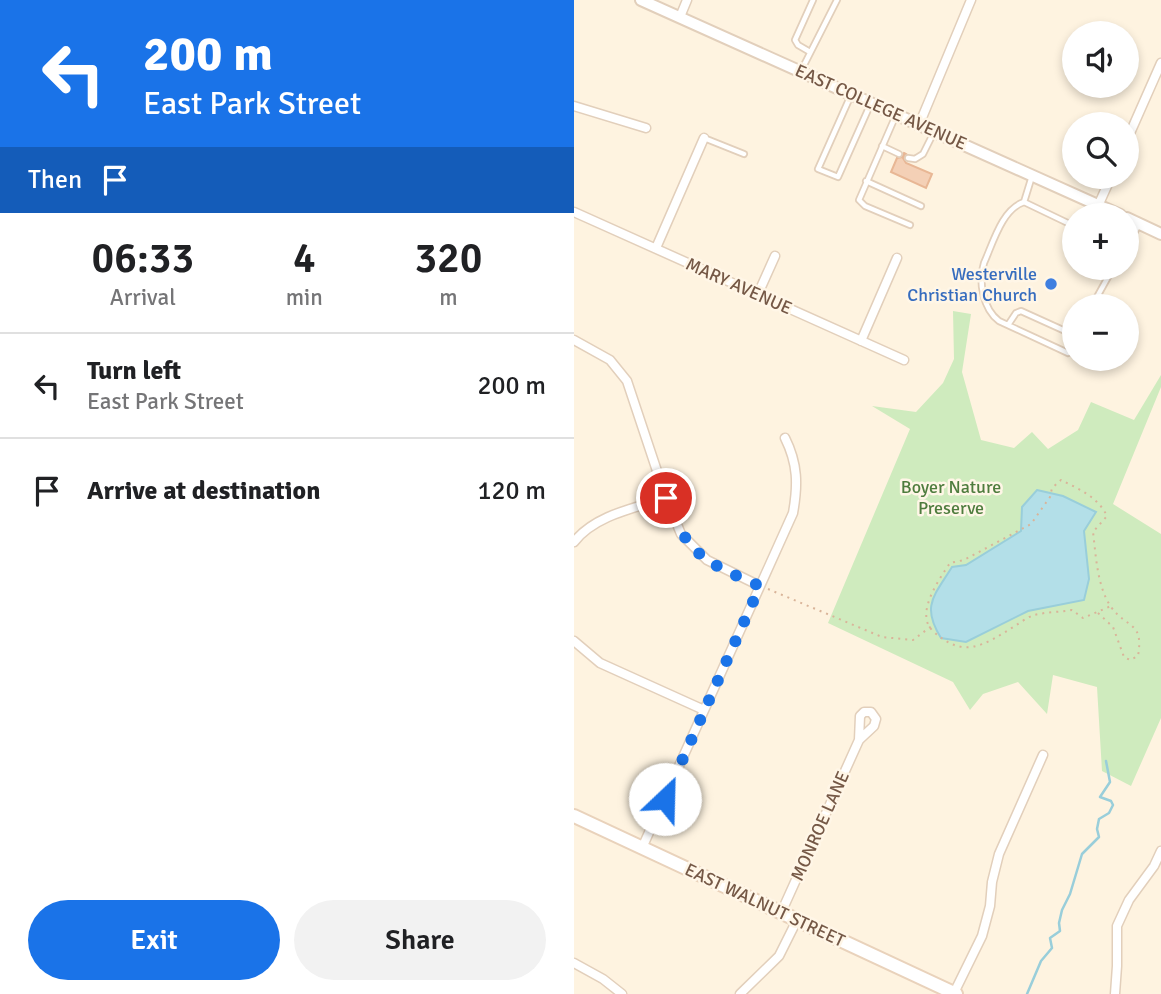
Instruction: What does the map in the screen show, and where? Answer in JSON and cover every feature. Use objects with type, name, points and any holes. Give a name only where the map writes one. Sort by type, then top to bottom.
[{"type":"main road","name":"EAST WALNUT STREET","points":[[574,816],[955,994]]},
{"type":"street","name":"EAST COLLEGE AVENUE","points":[[641,0],[1091,203]]},
{"type":"street","points":[[680,17],[687,0]]},
{"type":"street","points":[[919,125],[971,0]]},
{"type":"street","points":[[1139,113],[1161,63]]},
{"type":"street","points":[[574,106],[646,128]]},
{"type":"street","points":[[656,248],[705,138]]},
{"type":"street","name":"MARY AVENUE","points":[[574,212],[904,360]]},
{"type":"street","name":"EAST COLLEGE AVENUE","points":[[1139,225],[1161,234]]},
{"type":"street","points":[[758,294],[775,256]]},
{"type":"street","points":[[861,341],[897,258]]},
{"type":"street","points":[[574,340],[610,360],[627,381],[666,498],[681,534],[697,552],[716,566],[760,586]]},
{"type":"street","points":[[642,848],[793,513],[797,471],[785,438]]},
{"type":"street","points":[[574,542],[580,534],[599,522],[666,498]]},
{"type":"street","points":[[574,641],[600,663],[704,710]]},
{"type":"street","name":"MONROE LANE","points":[[781,913],[859,740]]},
{"type":"street","points":[[955,994],[982,936],[999,854],[1043,755]]},
{"type":"street","points":[[1115,994],[1116,926],[1129,900],[1160,855]]},
{"type":"street","points":[[740,994],[779,956],[797,920]]},
{"type":"street","points":[[574,963],[603,979],[622,994]]},
{"type":"lane","points":[[810,52],[795,40],[813,0]]},
{"type":"lane","points":[[801,72],[837,0]]},
{"type":"lane","points":[[851,94],[818,169],[838,177],[871,103]]},
{"type":"lane","points":[[896,114],[859,201],[910,225]]},
{"type":"lane","points":[[908,158],[915,159],[923,154],[934,131]]},
{"type":"lane","points":[[705,138],[744,155]]},
{"type":"lane","points":[[882,146],[899,154]]},
{"type":"lane","points":[[1024,202],[1032,176]]},
{"type":"lane","points":[[866,181],[921,206]]},
{"type":"lane","points":[[1062,220],[1024,202],[1016,205],[1007,214],[981,271],[985,300],[991,314],[1062,350]]},
{"type":"lane","points":[[1008,325],[1016,313],[1021,311],[1062,331]]},
{"type":"path","points":[[1098,612],[1113,627],[1124,657],[1130,660],[1138,656],[1139,634],[1111,606],[1098,572],[1093,532],[1107,516],[1103,507],[1083,491],[1061,480],[1031,524],[964,560],[950,563],[932,589],[927,616],[929,628],[948,645],[967,648],[985,645],[1032,615],[1072,610],[1083,618],[1111,606]]},
{"type":"path","points":[[760,586],[882,637],[913,640],[933,625]]},
{"type":"green space","name":"Boyer Nature Preserve","points":[[953,311],[971,314],[962,372],[981,440],[1014,448],[1032,432],[1048,449],[1078,430],[1091,402],[1134,420],[1161,375],[1161,387],[1113,504],[1161,534],[1161,718],[1131,786],[1102,771],[1097,687],[1053,675],[1047,714],[1018,682],[983,694],[970,710],[953,682],[828,623],[910,429],[872,406],[916,412],[943,383],[954,359]],"holes":[[[1022,508],[1084,531],[1089,579],[1084,600],[1028,611],[966,642],[952,567],[966,565],[1021,531]]]},
{"type":"water","points":[[1037,490],[1063,496],[1096,512],[1084,531],[1089,579],[1084,600],[1028,611],[966,642],[941,638],[932,617],[932,601],[952,567],[966,565],[1021,531],[1022,507]]},
{"type":"building","points":[[904,153],[906,163],[932,174],[926,188],[891,172],[897,158]]},
{"type":"waterway","points":[[1027,994],[1041,961],[1052,948],[1050,938],[1060,931],[1062,910],[1070,894],[1082,854],[1099,837],[1099,819],[1109,813],[1113,805],[1111,801],[1100,797],[1110,782],[1106,761]]},
{"type":"place","name":"Westerville Christian Church","points":[[1051,284]]},
{"type":"route","points":[[665,799],[760,586],[716,566],[697,552],[681,534],[666,498]]}]
